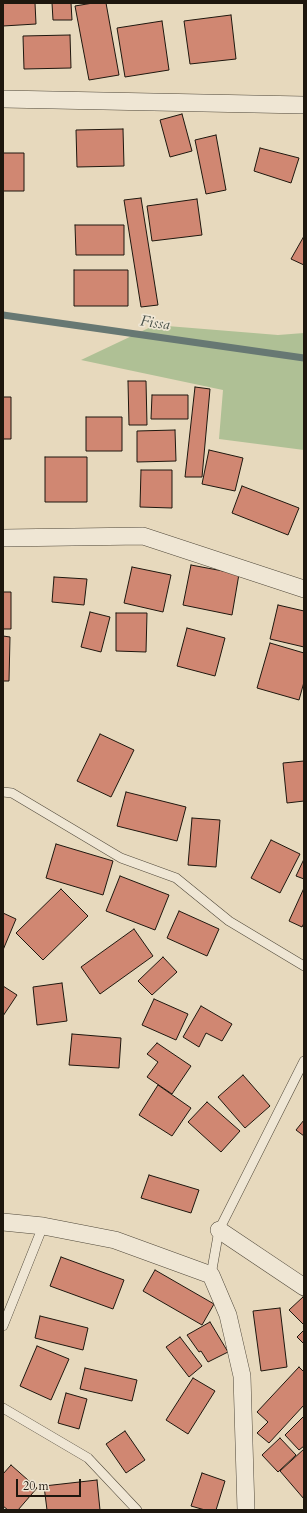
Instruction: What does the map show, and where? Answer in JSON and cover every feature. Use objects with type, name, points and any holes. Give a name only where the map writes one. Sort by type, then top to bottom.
[{"type":"street","points":[[3,99],[304,105]]},
{"type":"street","points":[[3,538],[143,536],[304,589]]},
{"type":"street","points":[[3,1222],[43,1226],[115,1240],[211,1275],[228,1315],[242,1376],[246,1510]]},
{"type":"street","points":[[219,1230],[304,1286]]},
{"type":"lane","points":[[3,792],[12,793],[121,858],[176,878],[229,921],[304,966]]},
{"type":"lane","points":[[211,1275],[219,1230],[304,1061]]},
{"type":"lane","points":[[3,1326],[43,1226]]},
{"type":"lane","points":[[3,1408],[88,1458],[137,1510]]},
{"type":"green space","points":[[155,325],[278,335],[304,333],[304,450],[219,439],[223,390],[81,360]]},
{"type":"building","points":[[3,3],[35,3],[36,24],[3,26]]},
{"type":"building","points":[[52,3],[71,3],[72,20],[53,20]]},
{"type":"building","points":[[93,3],[106,3],[119,75],[89,80],[75,6]]},
{"type":"building","points":[[231,15],[236,59],[190,64],[184,21]]},
{"type":"building","points":[[162,21],[169,70],[125,77],[117,28]]},
{"type":"building","points":[[70,35],[71,68],[24,69],[23,36]]},
{"type":"building","points":[[182,114],[192,151],[170,157],[160,120]]},
{"type":"building","points":[[123,129],[124,166],[77,167],[76,130]]},
{"type":"building","points":[[216,135],[226,190],[206,194],[195,140]]},
{"type":"building","points":[[260,148],[299,158],[291,183],[254,171]]},
{"type":"building","points":[[3,153],[24,153],[24,191],[3,191]]},
{"type":"building","points":[[141,198],[158,305],[141,307],[124,200]]},
{"type":"building","points":[[197,199],[202,235],[152,241],[147,206]]},
{"type":"building","points":[[75,225],[124,225],[124,255],[76,255]]},
{"type":"building","points":[[304,236],[304,265],[291,259]]},
{"type":"building","points":[[74,270],[128,270],[128,306],[74,306]]},
{"type":"building","points":[[128,381],[146,381],[147,425],[129,425]]},
{"type":"building","points":[[195,387],[210,389],[202,477],[185,477]]},
{"type":"building","points":[[152,395],[188,395],[188,419],[151,419]]},
{"type":"building","points":[[3,397],[11,397],[11,439],[3,439]]},
{"type":"building","points":[[86,417],[122,417],[122,451],[86,451]]},
{"type":"building","points":[[175,430],[176,461],[137,462],[137,431]]},
{"type":"building","points":[[209,450],[243,458],[235,491],[202,484]]},
{"type":"building","points":[[45,457],[87,457],[87,502],[45,502]]},
{"type":"building","points":[[141,470],[172,470],[172,508],[140,507]]},
{"type":"building","points":[[242,486],[299,508],[288,535],[232,513]]},
{"type":"building","points":[[191,565],[239,574],[232,615],[183,605]]},
{"type":"building","points":[[132,567],[171,575],[163,612],[124,603]]},
{"type":"building","points":[[54,577],[87,579],[84,605],[52,602]]},
{"type":"building","points":[[3,592],[11,592],[11,629],[3,629]]},
{"type":"building","points":[[278,605],[304,611],[304,647],[270,639]]},
{"type":"building","points":[[90,612],[110,617],[101,652],[81,647]]},
{"type":"building","points":[[116,613],[147,613],[146,652],[116,651]]},
{"type":"building","points":[[187,628],[225,638],[215,676],[177,666]]},
{"type":"building","points":[[3,636],[10,637],[9,681],[3,681]]},
{"type":"building","points":[[270,643],[304,653],[304,682],[299,700],[257,688]]},
{"type":"building","points":[[100,734],[134,750],[111,797],[77,781]]},
{"type":"building","points":[[304,761],[304,801],[287,803],[283,763]]},
{"type":"building","points":[[126,792],[186,807],[177,841],[117,826]]},
{"type":"building","points":[[192,818],[220,820],[216,867],[188,865]]},
{"type":"building","points":[[271,840],[300,854],[280,893],[251,878]]},
{"type":"building","points":[[56,844],[113,861],[103,895],[46,878]]},
{"type":"building","points":[[304,859],[304,879],[296,876]]},
{"type":"building","points":[[120,876],[169,895],[155,930],[106,911]]},
{"type":"building","points":[[304,888],[304,923],[302,927],[289,921]]},
{"type":"building","points":[[61,889],[88,916],[43,960],[16,933]]},
{"type":"building","points":[[179,911],[219,929],[207,956],[167,938]]},
{"type":"building","points":[[3,913],[16,919],[3,950]]},
{"type":"building","points":[[134,929],[153,956],[100,994],[81,967]]},
{"type":"building","points":[[163,957],[177,972],[152,995],[138,981]]},
{"type":"building","points":[[62,983],[67,1021],[37,1025],[33,987]]},
{"type":"building","points":[[3,986],[17,995],[3,1016]]},
{"type":"building","points":[[154,999],[188,1014],[176,1040],[142,1025]]},
{"type":"building","points":[[201,1006],[232,1024],[222,1041],[206,1033],[199,1047],[183,1037]]},
{"type":"building","points":[[72,1034],[121,1038],[119,1068],[69,1065]]},
{"type":"building","points":[[157,1043],[191,1066],[172,1094],[147,1077],[158,1062],[147,1054]]},
{"type":"building","points":[[243,1075],[270,1106],[245,1128],[218,1097]]},
{"type":"building","points":[[158,1085],[191,1108],[172,1136],[139,1115]]},
{"type":"building","points":[[207,1102],[240,1131],[221,1152],[188,1122]]},
{"type":"building","points":[[304,1120],[304,1136],[296,1130]]},
{"type":"building","points":[[149,1175],[199,1190],[191,1213],[141,1198]]},
{"type":"building","points":[[61,1257],[124,1280],[113,1309],[50,1286]]},
{"type":"building","points":[[155,1270],[214,1304],[202,1325],[143,1291]]},
{"type":"building","points":[[303,1297],[304,1299],[304,1325],[289,1310]]},
{"type":"building","points":[[280,1308],[287,1367],[261,1371],[253,1311]]},
{"type":"building","points":[[40,1316],[88,1328],[83,1350],[35,1338]]},
{"type":"building","points":[[210,1322],[228,1352],[208,1362],[201,1351],[199,1352],[187,1335]]},
{"type":"building","points":[[304,1330],[304,1344],[297,1337]]},
{"type":"building","points":[[180,1337],[202,1366],[189,1377],[166,1347]]},
{"type":"building","points":[[37,1346],[69,1359],[51,1400],[20,1386]]},
{"type":"building","points":[[299,1367],[304,1372],[304,1405],[269,1443],[257,1433],[268,1422],[257,1412]]},
{"type":"building","points":[[85,1368],[137,1380],[132,1401],[80,1389]]},
{"type":"building","points":[[193,1378],[215,1391],[188,1434],[166,1420]]},
{"type":"building","points":[[66,1393],[87,1399],[79,1429],[58,1423]]},
{"type":"building","points":[[304,1416],[304,1446],[299,1450],[285,1435]]},
{"type":"building","points":[[125,1431],[145,1460],[126,1473],[106,1444]]},
{"type":"building","points":[[280,1438],[296,1455],[278,1472],[262,1455]]},
{"type":"building","points":[[304,1449],[304,1499],[280,1471]]},
{"type":"building","points":[[11,1465],[37,1488],[18,1510],[8,1510],[3,1506],[3,1474]]},
{"type":"building","points":[[202,1473],[225,1481],[216,1510],[205,1510],[191,1506]]},
{"type":"building","points":[[97,1480],[100,1510],[47,1510],[44,1486]]},
{"type":"waterway","name":"Fissa","points":[[3,315],[304,358]]}]
